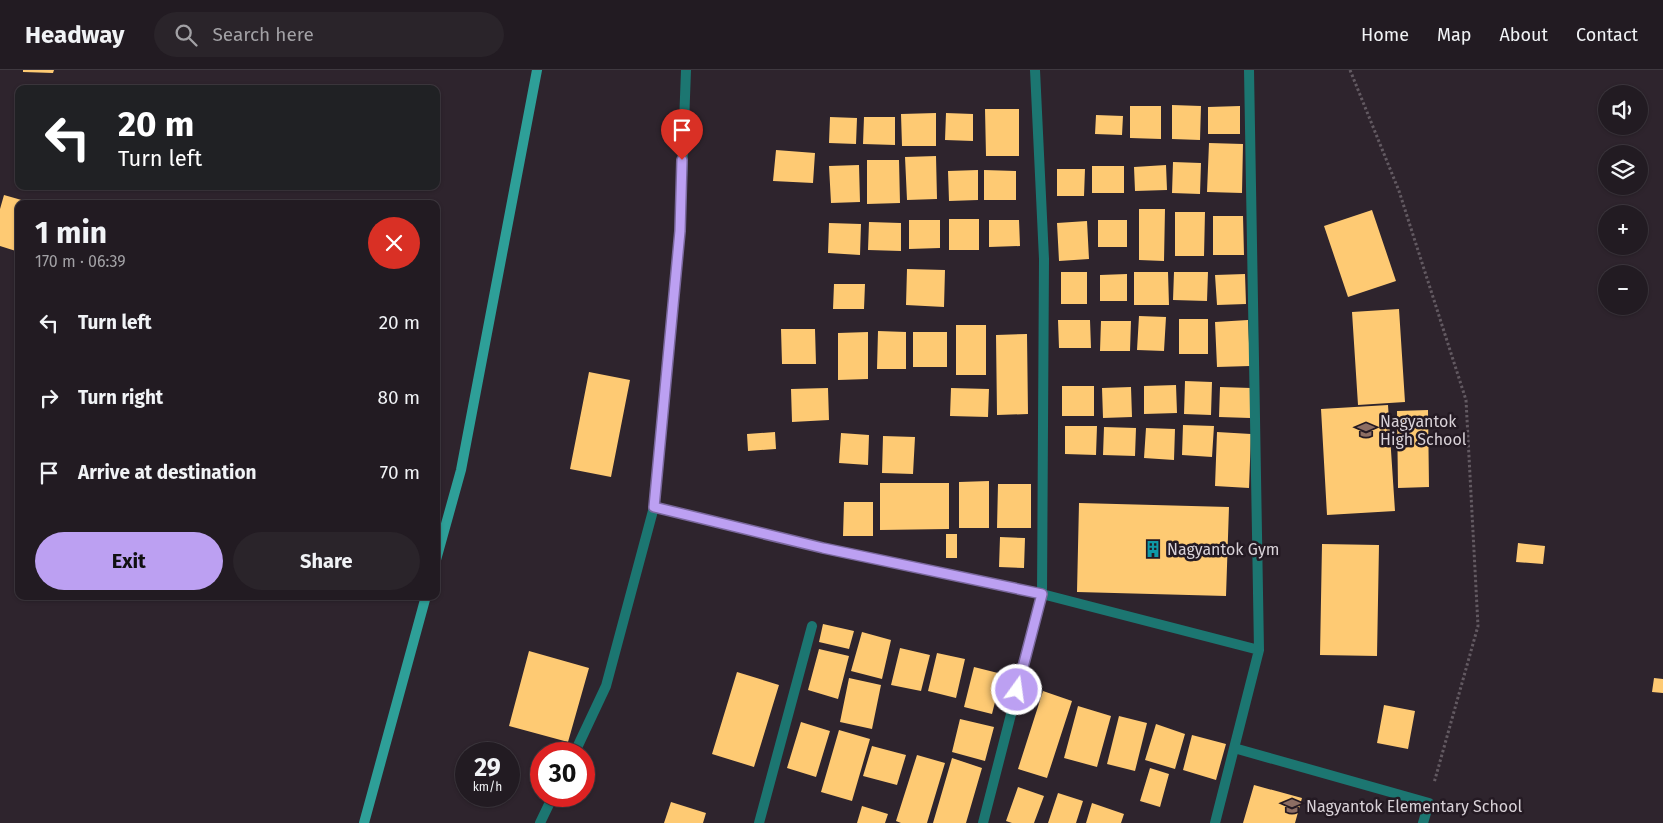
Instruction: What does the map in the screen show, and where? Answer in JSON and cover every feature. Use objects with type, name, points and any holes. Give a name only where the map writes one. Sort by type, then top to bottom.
[{"type":"street","points":[[440,546],[461,470],[536,70]]},
{"type":"street","points":[[580,742],[606,686],[654,507],[680,231],[686,70]]},
{"type":"street","points":[[983,823],[1042,594],[1044,259],[1035,70]]},
{"type":"street","points":[[1215,823],[1259,650],[1249,70]]},
{"type":"street","points":[[654,507],[823,548],[1042,594],[1259,650]]},
{"type":"street","points":[[364,823],[425,600]]},
{"type":"street","points":[[759,823],[812,626]]},
{"type":"street","points":[[1234,748],[1429,803],[1423,823]]},
{"type":"street","points":[[540,823],[548,807]]},
{"type":"path","points":[[1350,70],[1399,191],[1466,400],[1478,626],[1429,803]]},
{"type":"building","points":[[23,70],[54,70],[53,73],[23,72]]},
{"type":"building","points":[[1172,105],[1201,106],[1200,140],[1172,139]]},
{"type":"building","points":[[1130,106],[1161,106],[1161,139],[1130,138]]},
{"type":"building","points":[[1240,106],[1240,134],[1208,134],[1208,107]]},
{"type":"building","points":[[985,109],[1019,109],[1019,156],[986,156]]},
{"type":"building","points":[[936,113],[936,146],[902,146],[901,114]]},
{"type":"building","points":[[946,113],[973,114],[973,141],[945,140]]},
{"type":"building","points":[[1096,115],[1123,116],[1122,135],[1095,134]]},
{"type":"building","points":[[830,117],[857,118],[856,144],[829,143]]},
{"type":"building","points":[[864,117],[895,117],[895,145],[863,144]]},
{"type":"building","points":[[1209,143],[1243,144],[1242,193],[1207,192]]},
{"type":"building","points":[[776,150],[815,153],[813,183],[773,181]]},
{"type":"building","points":[[936,156],[937,199],[907,200],[905,157]]},
{"type":"building","points":[[867,160],[899,160],[900,203],[867,204]]},
{"type":"building","points":[[1173,162],[1201,163],[1200,194],[1172,193]]},
{"type":"building","points":[[859,165],[860,202],[831,203],[829,166]]},
{"type":"building","points":[[1166,165],[1167,190],[1135,191],[1134,167]]},
{"type":"building","points":[[1092,166],[1124,166],[1124,193],[1092,193]]},
{"type":"building","points":[[1057,169],[1085,169],[1084,196],[1057,196]]},
{"type":"building","points":[[978,170],[978,200],[949,201],[948,171]]},
{"type":"building","points":[[984,170],[1016,171],[1016,200],[984,200]]},
{"type":"building","points":[[4,195],[22,200],[15,200],[15,251],[0,246],[0,209]]},
{"type":"building","points":[[1139,209],[1165,209],[1164,261],[1139,260]]},
{"type":"building","points":[[1372,210],[1396,281],[1348,297],[1324,226]]},
{"type":"building","points":[[1175,212],[1205,212],[1204,256],[1175,256]]},
{"type":"building","points":[[1213,216],[1243,216],[1244,255],[1213,255]]},
{"type":"building","points":[[949,219],[979,219],[979,250],[949,250]]},
{"type":"building","points":[[909,220],[940,220],[940,248],[909,249]]},
{"type":"building","points":[[989,220],[1019,220],[1020,246],[989,247]]},
{"type":"building","points":[[1098,220],[1127,220],[1127,247],[1098,247]]},
{"type":"building","points":[[1087,221],[1089,259],[1059,261],[1057,223]]},
{"type":"building","points":[[869,222],[901,223],[901,251],[868,250]]},
{"type":"building","points":[[829,223],[861,224],[860,255],[828,253]]},
{"type":"building","points":[[907,269],[945,270],[944,307],[906,305]]},
{"type":"building","points":[[1061,272],[1087,272],[1087,304],[1061,304]]},
{"type":"building","points":[[1134,272],[1168,272],[1169,305],[1134,305]]},
{"type":"building","points":[[1174,272],[1208,272],[1207,301],[1173,300]]},
{"type":"building","points":[[1127,274],[1127,301],[1100,301],[1100,275]]},
{"type":"building","points":[[1245,274],[1246,304],[1217,305],[1215,275]]},
{"type":"building","points":[[834,284],[865,284],[864,309],[833,309]]},
{"type":"building","points":[[1399,309],[1405,402],[1358,405],[1352,312]]},
{"type":"building","points":[[1139,316],[1166,317],[1164,351],[1137,350]]},
{"type":"building","points":[[1179,319],[1208,319],[1208,354],[1179,354]]},
{"type":"building","points":[[1058,320],[1090,320],[1091,348],[1059,348]]},
{"type":"building","points":[[1248,320],[1250,366],[1217,367],[1215,322]]},
{"type":"building","points":[[1101,321],[1131,321],[1130,351],[1100,351]]},
{"type":"building","points":[[956,325],[986,325],[986,375],[956,375]]},
{"type":"building","points":[[781,329],[815,329],[816,364],[782,364]]},
{"type":"building","points":[[878,331],[906,332],[906,369],[877,369]]},
{"type":"building","points":[[868,332],[868,379],[838,380],[838,333]]},
{"type":"building","points":[[913,332],[947,332],[947,367],[913,367]]},
{"type":"building","points":[[1027,334],[1028,414],[997,415],[996,335]]},
{"type":"building","points":[[589,372],[630,380],[611,477],[570,469]]},
{"type":"building","points":[[1185,381],[1212,382],[1211,415],[1184,414]]},
{"type":"building","points":[[1176,385],[1177,413],[1144,414],[1144,386]]},
{"type":"building","points":[[1062,386],[1094,386],[1094,416],[1062,416]]},
{"type":"building","points":[[1131,387],[1132,417],[1103,418],[1102,388]]},
{"type":"building","points":[[1220,387],[1251,388],[1250,418],[1219,417]]},
{"type":"building","points":[[828,388],[829,420],[792,422],[791,389]]},
{"type":"building","points":[[951,388],[989,389],[988,417],[950,416]]},
{"type":"building","points":[[1388,405],[1395,511],[1327,515],[1321,409]]},
{"type":"building","points":[[1428,410],[1429,487],[1398,488],[1397,411]]},
{"type":"building","points":[[1183,425],[1214,426],[1212,457],[1182,455]]},
{"type":"building","points":[[1065,426],[1097,426],[1096,455],[1065,454]]},
{"type":"building","points":[[1104,427],[1136,428],[1135,456],[1103,455]]},
{"type":"building","points":[[1146,428],[1175,429],[1174,460],[1144,458]]},
{"type":"building","points":[[775,432],[776,449],[748,451],[747,434]]},
{"type":"building","points":[[1217,432],[1251,434],[1249,488],[1215,486]]},
{"type":"building","points":[[841,433],[869,435],[868,465],[839,463]]},
{"type":"building","points":[[883,436],[915,437],[913,474],[882,473]]},
{"type":"building","points":[[989,481],[989,528],[959,528],[959,482]]},
{"type":"building","points":[[880,483],[949,483],[949,529],[880,530]]},
{"type":"building","points":[[998,484],[1031,484],[1031,528],[997,528]]},
{"type":"building","points":[[844,502],[873,502],[873,536],[843,536]]},
{"type":"building","name":"Nagyantok Gym","points":[[1079,503],[1229,507],[1226,596],[1077,592]]},
{"type":"building","points":[[946,534],[957,534],[957,558],[946,558]]},
{"type":"building","points":[[1000,537],[1025,538],[1024,568],[999,567]]},
{"type":"building","points":[[1518,543],[1545,546],[1543,564],[1516,562]]},
{"type":"building","points":[[1322,544],[1379,545],[1377,656],[1320,655]]},
{"type":"building","points":[[823,624],[854,631],[849,649],[819,642]]},
{"type":"building","points":[[862,632],[891,640],[882,679],[851,671]]},
{"type":"building","points":[[900,648],[930,655],[921,691],[891,685]]},
{"type":"building","points":[[819,649],[849,656],[838,699],[808,690]]},
{"type":"building","points":[[529,651],[589,668],[568,742],[509,726]]},
{"type":"building","points":[[937,653],[965,659],[956,698],[928,691]]},
{"type":"building","points":[[974,667],[1002,674],[992,714],[964,707]]},
{"type":"building","points":[[737,672],[779,685],[754,767],[712,754]]},
{"type":"building","points":[[849,678],[881,685],[872,729],[840,722]]},
{"type":"building","points":[[1654,678],[1663,679],[1663,693],[1652,692]]},
{"type":"building","points":[[1043,691],[1072,701],[1047,778],[1018,769]]},
{"type":"building","points":[[1384,705],[1415,711],[1408,749],[1377,743]]},
{"type":"building","points":[[1078,706],[1111,716],[1097,767],[1064,758]]},
{"type":"building","points":[[1119,716],[1147,723],[1135,771],[1107,764]]},
{"type":"building","points":[[960,719],[994,727],[985,761],[952,752]]},
{"type":"building","points":[[801,722],[830,731],[816,777],[787,768]]},
{"type":"building","points":[[1156,724],[1185,734],[1175,769],[1145,760]]},
{"type":"building","points":[[839,730],[870,739],[852,801],[821,792]]},
{"type":"building","points":[[1192,735],[1226,744],[1216,780],[1183,770]]},
{"type":"building","points":[[872,746],[906,755],[897,785],[863,776]]},
{"type":"building","points":[[917,755],[945,763],[927,823],[901,823],[896,821]]},
{"type":"building","points":[[952,758],[982,768],[966,823],[933,823]]},
{"type":"building","points":[[1150,768],[1169,774],[1160,807],[1140,801]]},
{"type":"building","points":[[1254,785],[1302,798],[1295,823],[1243,823]]},
{"type":"building","points":[[1018,787],[1044,796],[1034,823],[1012,823],[1006,821]]},
{"type":"building","points":[[1058,793],[1083,801],[1076,823],[1048,823]]},
{"type":"building","points":[[671,802],[706,813],[703,823],[664,823]]},
{"type":"building","points":[[1092,803],[1124,814],[1121,823],[1086,823]]},
{"type":"building","points":[[862,806],[888,814],[885,823],[857,823]]},
{"type":"place","name":"Nagyantok High School","points":[[1366,430]]},
{"type":"place","name":"Nagyantok Gym","points":[[1153,549]]},
{"type":"place","name":"Nagyantok Elementary School","points":[[1292,806]]},
{"type":"route","points":[[682,160],[680,231],[654,507],[823,548],[1042,594],[1017,690]]}]
